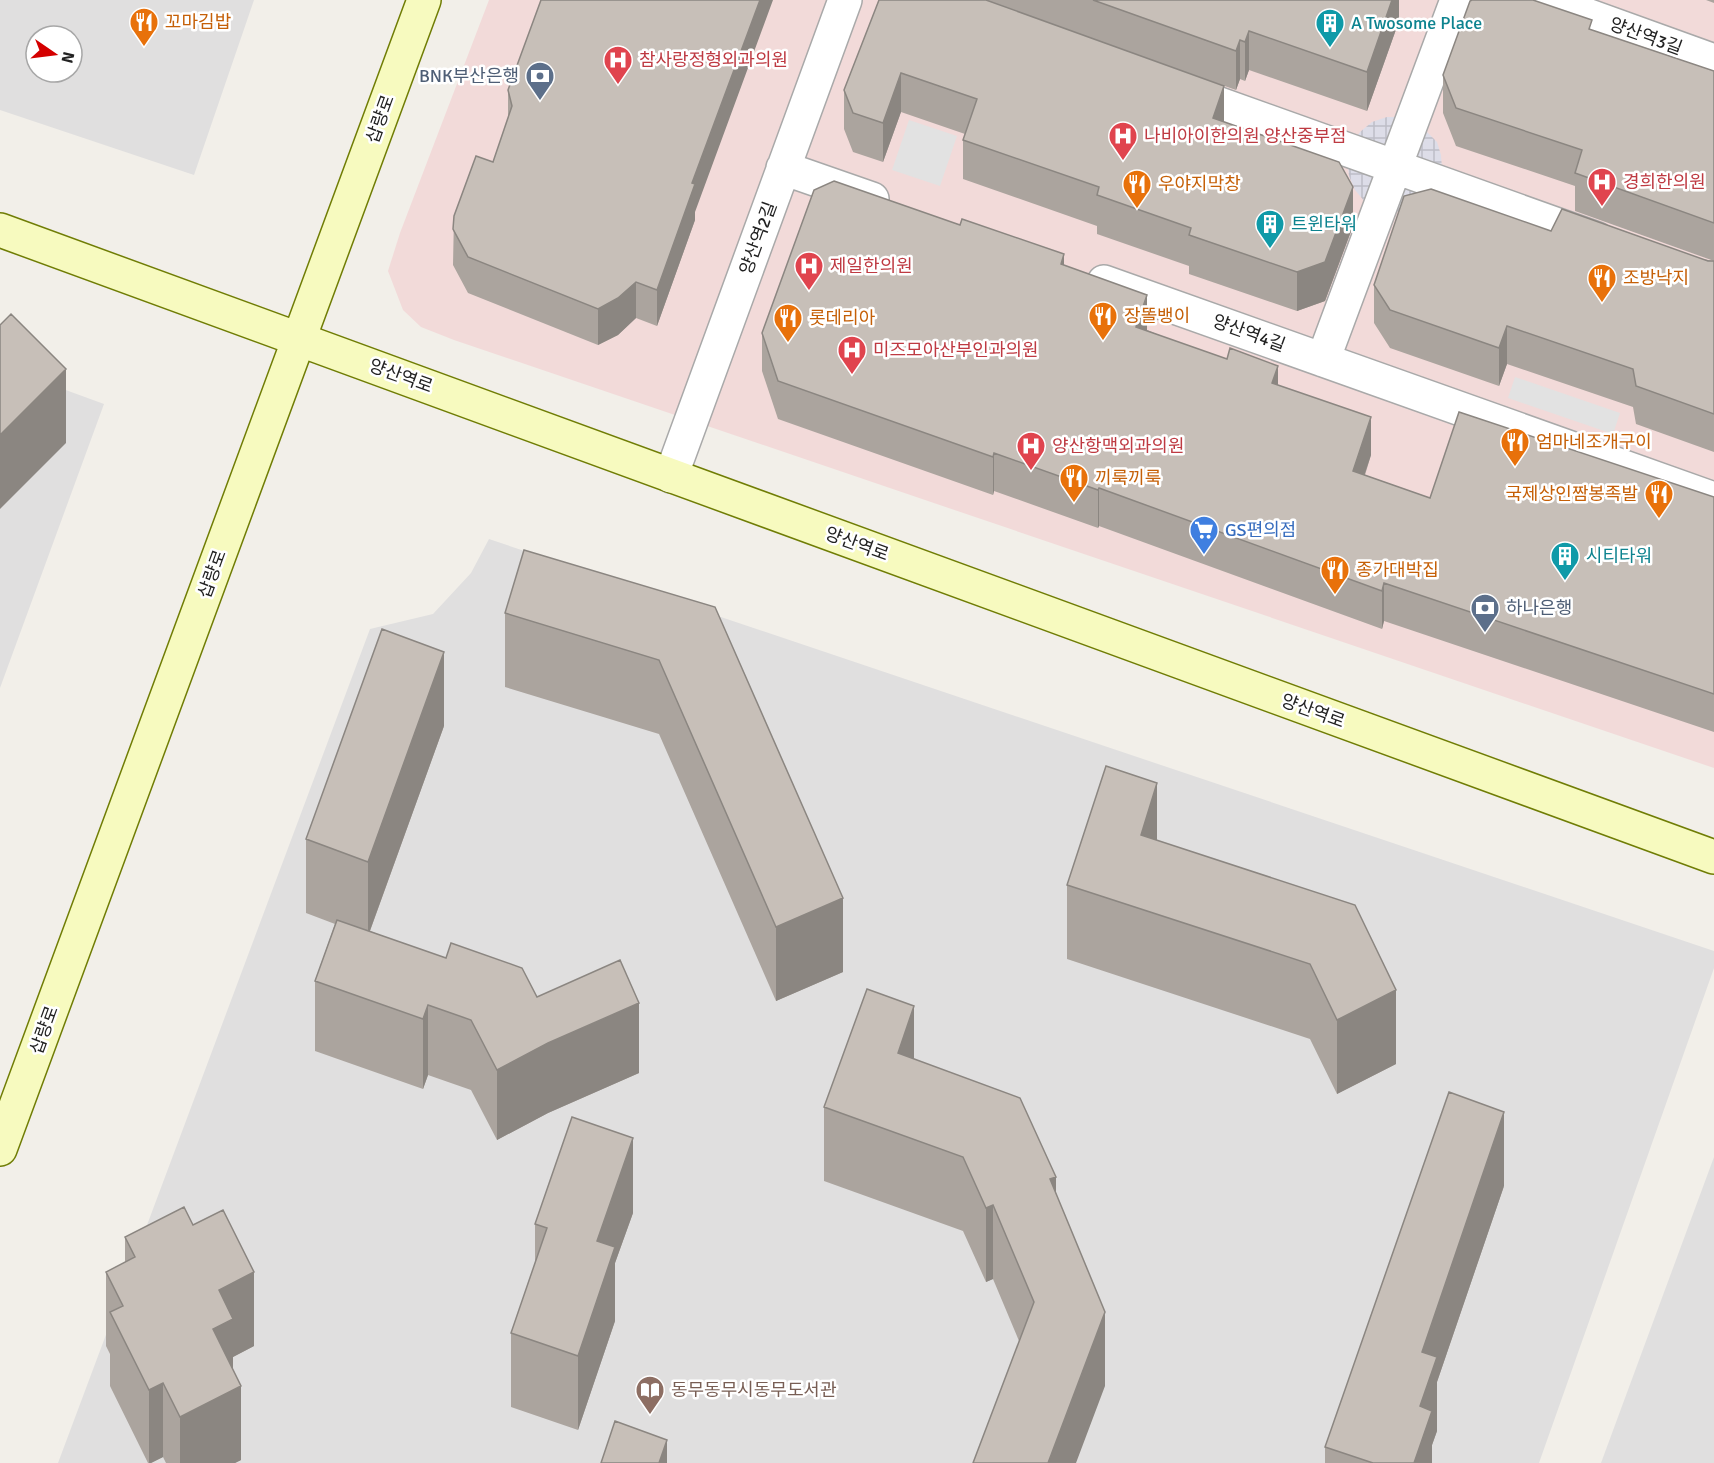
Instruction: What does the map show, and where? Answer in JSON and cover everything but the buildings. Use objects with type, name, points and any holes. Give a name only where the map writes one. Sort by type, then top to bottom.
[{"type":"street","name":"삽량로","points":[[0,1149],[424,0]]},
{"type":"street","name":"양산역2길","points":[[671,476],[845,0]]},
{"type":"street","points":[[1323,360],[1457,0]]},
{"type":"street","name":"양산역3길","points":[[1545,0],[1714,61]]},
{"type":"street","points":[[1150,79],[1626,250]]},
{"type":"street","points":[[783,168],[896,208]]},
{"type":"street","name":"양산역로","points":[[0,230],[1714,857]]},
{"type":"street","name":"양산역4길","points":[[1076,272],[1714,499]]},
{"type":"shaded area","points":[[0,0],[254,0],[194,175],[0,110]]},
{"type":"shaded area","points":[[489,0],[1714,0],[1714,768],[421,327],[403,310],[388,271],[400,233]]},
{"type":"shaded area","points":[[1387,117],[1402,117],[1417,122],[1437,142],[1441,155],[1442,169],[1408,210],[1394,212],[1365,202],[1355,190],[1349,176],[1347,160],[1351,145],[1360,132],[1372,122]]},
{"type":"shaded area","points":[[909,120],[957,136],[940,186],[892,170]]},
{"type":"shaded area","points":[[0,366],[104,404],[0,688]]},
{"type":"shaded area","points":[[1515,377],[1620,413],[1613,434],[1508,398]]},
{"type":"shaded area","points":[[489,539],[1714,951],[1714,968],[1539,1463],[58,1463],[370,629],[433,614],[471,573]]},
{"type":"shaded area","points":[[1714,1157],[1714,1463],[1601,1463]]},
{"type":"place","name":"꼬마김밥","points":[[144,48]]},
{"type":"place","name":"A Twosome Place","points":[[1330,48]]},
{"type":"place","name":"참사랑정형외과의원","points":[[618,86]]},
{"type":"place","name":"BNK부산은행","points":[[540,102]]},
{"type":"place","name":"나비아이한의원 양산중부점","points":[[1123,162]]},
{"type":"place","name":"경희한의원","points":[[1602,208]]},
{"type":"place","name":"우야지막창","points":[[1137,210]]},
{"type":"place","name":"트윈타워","points":[[1270,250]]},
{"type":"place","name":"제일한의원","points":[[809,292]]},
{"type":"place","name":"조방낙지","points":[[1602,304]]},
{"type":"place","name":"장똘뱅이","points":[[1103,342]]},
{"type":"place","name":"롯데리아","points":[[788,344]]},
{"type":"place","name":"미즈모아산부인과의원","points":[[852,376]]},
{"type":"place","name":"엄마네조개구이","points":[[1515,468]]},
{"type":"place","name":"양산항맥외과의원","points":[[1031,472]]},
{"type":"place","name":"끼룩끼룩","points":[[1074,504]]},
{"type":"place","name":"국제상인짬봉족발","points":[[1659,520]]},
{"type":"place","name":"GS편의점","points":[[1204,556]]},
{"type":"place","name":"시티타워","points":[[1565,582]]},
{"type":"place","name":"종가대박집","points":[[1335,596]]},
{"type":"place","name":"하나은행","points":[[1485,634]]},
{"type":"place","name":"동무동무시동무도서관","points":[[650,1416]]}]
